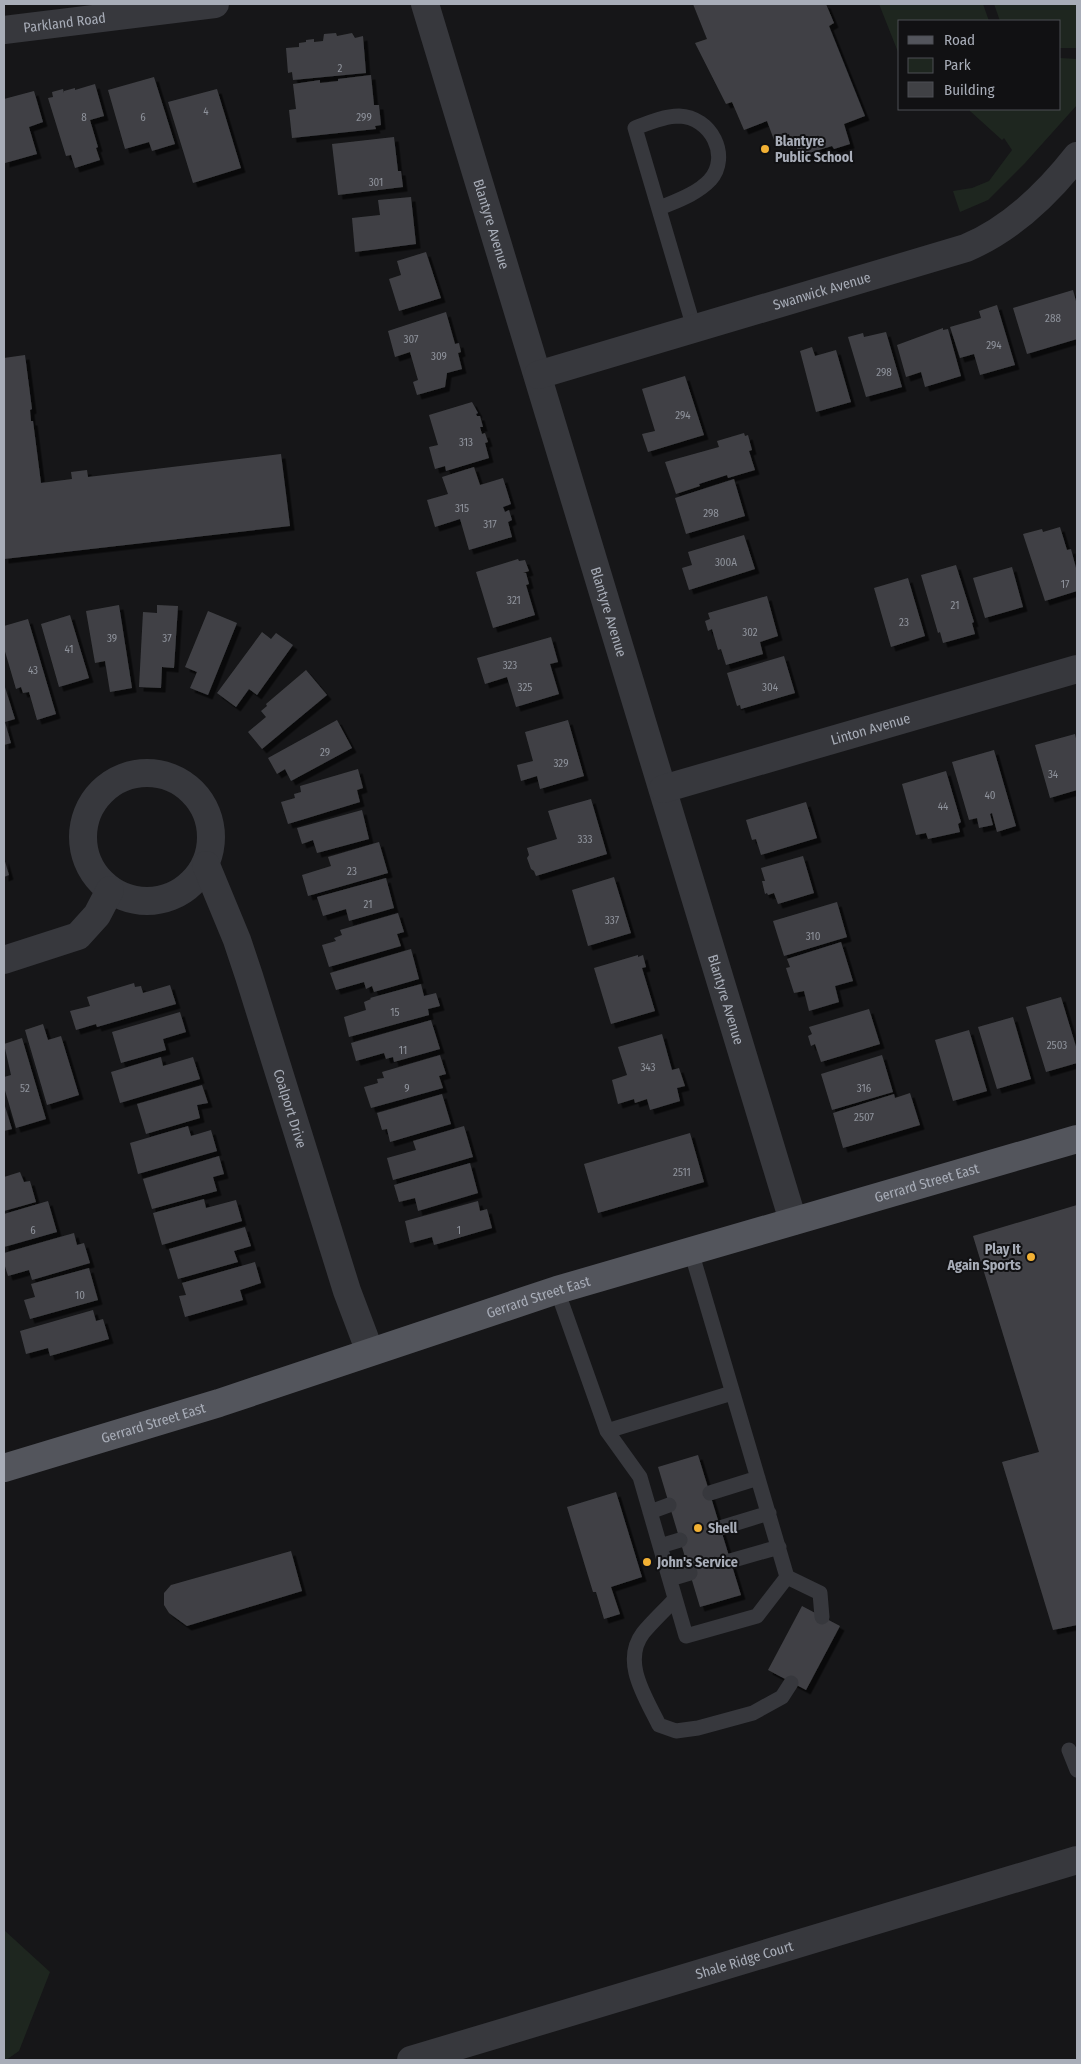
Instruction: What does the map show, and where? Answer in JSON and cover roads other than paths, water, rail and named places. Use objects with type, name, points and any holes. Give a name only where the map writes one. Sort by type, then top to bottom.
[{"type":"main road","name":"Gerrard Street East","points":[[4,1468],[219,1403],[557,1290],[1077,1139]]},
{"type":"street","name":"Parkland Road","points":[[4,30],[214,4]]},
{"type":"street","name":"Blantyre Avenue","points":[[425,4],[793,1221]]},
{"type":"street","name":"Swanwick Avenue","points":[[538,375],[966,248],[1018,218],[1067,169],[1077,156]]},
{"type":"street","name":"Linton Avenue","points":[[663,789],[1077,668]]},
{"type":"street","points":[[152,772],[172,777],[190,789],[203,805],[211,825],[212,845],[206,865],[192,883],[174,896],[152,902],[130,900],[110,890],[95,875],[86,857],[82,836],[86,815],[96,797],[112,783],[131,775],[152,772]]},
{"type":"street","name":"Coalport Drive","points":[[206,865],[237,940],[347,1291],[370,1352]]},
{"type":"street","points":[[4,960],[78,936],[97,915],[110,890]]},
{"type":"street","name":"Shale Ridge Court","points":[[411,2060],[1077,1860]]},
{"type":"lane","points":[[660,208],[703,187],[716,170],[719,158],[714,138],[702,123],[691,118],[679,116],[655,120],[635,128],[694,328]]},
{"type":"lane","points":[[690,1251],[787,1578]]},
{"type":"lane","points":[[557,1290],[607,1432],[640,1476],[686,1636],[757,1616],[787,1578]]},
{"type":"lane","points":[[607,1432],[732,1394]]},
{"type":"lane","points":[[710,1493],[758,1478]]},
{"type":"lane","points":[[650,1512],[669,1505]]},
{"type":"lane","points":[[720,1528],[768,1513]]},
{"type":"lane","points":[[660,1546],[680,1540]]},
{"type":"lane","points":[[730,1561],[779,1546]]},
{"type":"lane","points":[[670,1579],[690,1573]]},
{"type":"lane","points":[[787,1578],[820,1593],[822,1617]]},
{"type":"lane","points":[[675,1599],[642,1635],[634,1655],[638,1684],[659,1725],[676,1731],[698,1728],[753,1713],[782,1698],[791,1683]]},
{"type":"lane","points":[[1069,1750],[1077,1770]]},
{"type":"place","name":"Blantyre Public School","points":[[765,149]]},
{"type":"place","name":"Play It Again Sports","points":[[1031,1257]]},
{"type":"place","name":"Shell","points":[[698,1528]]},
{"type":"place","name":"John's Service","points":[[647,1562]]}]
